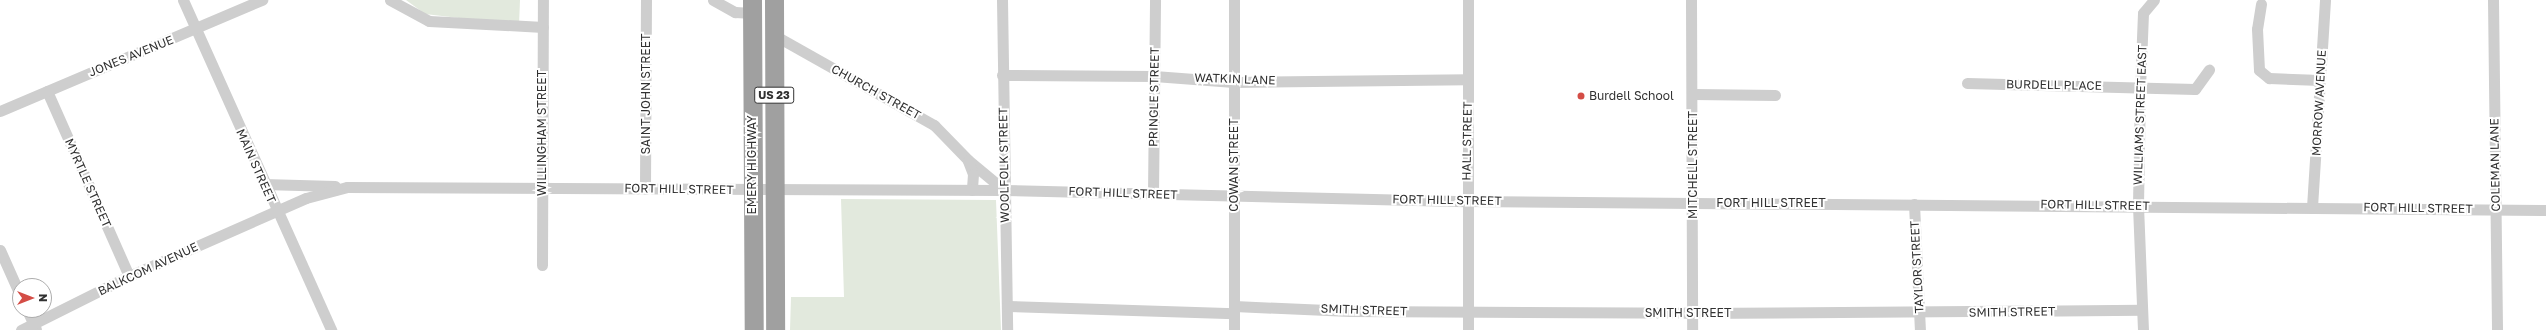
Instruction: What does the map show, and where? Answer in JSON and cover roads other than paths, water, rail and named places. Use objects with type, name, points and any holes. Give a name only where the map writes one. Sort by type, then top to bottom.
[{"type":"highway","name":"EMERY HIGHWAY","points":[[774,0],[775,330]]},
{"type":"highway","name":"EMERY HIGHWAY","points":[[752,7],[754,330]]},
{"type":"street","name":"MAIN STREET","points":[[183,0],[276,211],[331,330]]},
{"type":"street","name":"JONES AVENUE","points":[[0,111],[262,0]]},
{"type":"street","points":[[390,0],[411,15],[430,21],[543,27]]},
{"type":"street","name":"WILLINGHAM STREET","points":[[542,265],[541,188],[543,0]]},
{"type":"street","name":"SAINT JOHN STREET","points":[[645,189],[646,0]]},
{"type":"street","points":[[713,0],[735,12],[752,7]]},
{"type":"street","name":"WOOLFOLK STREET","points":[[1002,0],[1007,330]]},
{"type":"street","name":"PRINGLE STREET","points":[[1153,194],[1155,0]]},
{"type":"street","name":"COWAN STREET","points":[[1234,0],[1234,330]]},
{"type":"street","name":"HALL STREET","points":[[1468,0],[1466,201],[1468,330]]},
{"type":"street","name":"MITCHELL STREET","points":[[1691,0],[1693,94],[1692,330]]},
{"type":"street","name":"WILLIAMS STREET EAST","points":[[2140,0],[2143,13],[2138,206],[2143,330]]},
{"type":"street","points":[[2143,13],[2154,0]]},
{"type":"street","name":"MORROW AVENUE","points":[[2312,207],[2325,0]]},
{"type":"street","name":"COLEMAN LANE","points":[[2493,0],[2498,330]]},
{"type":"street","points":[[2261,4],[2259,70],[2270,78],[2320,80]]},
{"type":"street","name":"CHURCH STREET","points":[[774,35],[912,111],[953,142],[968,160],[1004,190]]},
{"type":"street","name":"BURDELL PLACE","points":[[1967,83],[2195,89],[2209,70]]},
{"type":"street","name":"WATKIN LANE","points":[[1002,75],[1154,76],[1234,82],[1468,79]]},
{"type":"street","name":"MYRTLE STREET","points":[[47,91],[129,276]]},
{"type":"street","points":[[1693,94],[1775,95]]},
{"type":"street","name":"CHURCH STREET","points":[[968,160],[973,174],[972,190]]},
{"type":"street","name":"FORT HILL STREET","points":[[264,184],[347,187],[1004,190],[1466,201],[2546,210]]},
{"type":"street","name":"FORT HILL STREET","points":[[276,211],[319,192],[347,187]]},
{"type":"street","name":"TAYLOR STREET","points":[[1914,204],[1920,330]]},
{"type":"street","name":"BALKCOM AVENUE","points":[[21,330],[35,327],[129,276],[276,211]]},
{"type":"street","points":[[0,250],[13,278]]},
{"type":"street","name":"SMITH STREET","points":[[1007,306],[1468,312],[1919,314],[2142,310]]},
{"type":"place","name":"Burdell School","points":[[1581,96]]}]
